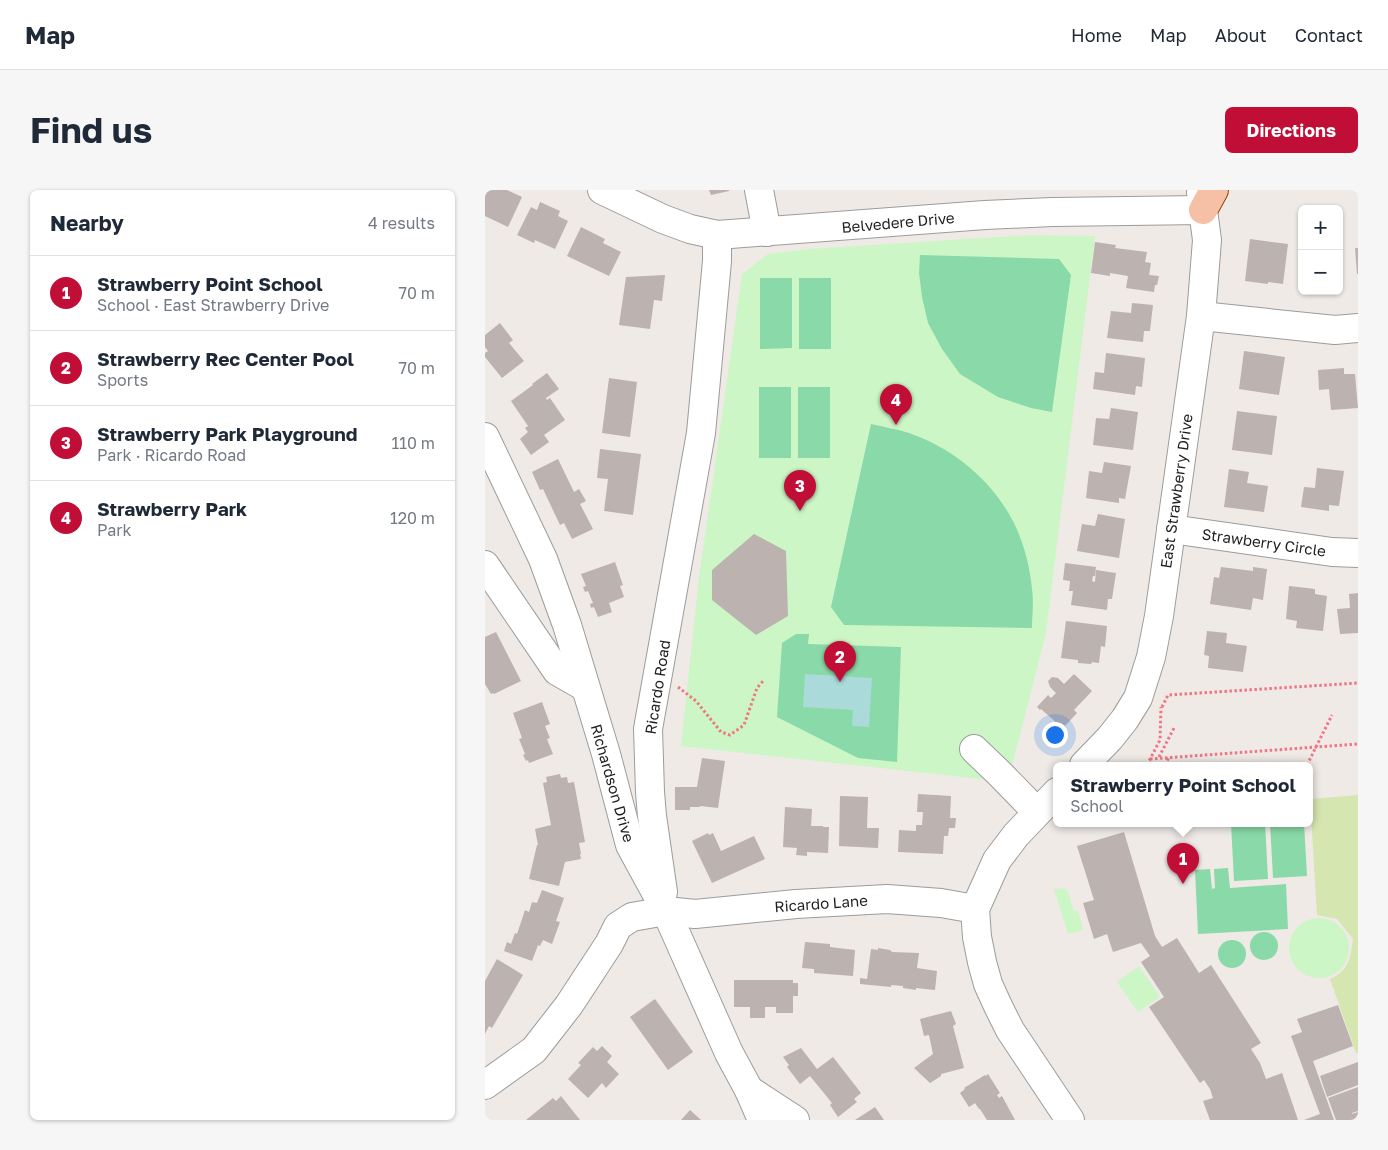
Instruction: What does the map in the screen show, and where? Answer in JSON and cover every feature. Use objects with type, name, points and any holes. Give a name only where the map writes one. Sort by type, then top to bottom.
[{"type":"street","name":"Belvedere Drive","points":[[602,190],[663,219],[690,229],[717,235],[985,215],[1052,212],[1178,211],[1206,195]]},
{"type":"street","points":[[759,190],[767,232]]},
{"type":"street","name":"East Strawberry Drive","points":[[1087,762],[1125,719],[1150,702],[1151,656],[1159,616],[1201,316],[1207,240],[1206,195]]},
{"type":"street","name":"Ricardo Road","points":[[666,911],[652,816],[648,729],[701,433],[716,270],[717,235]]},
{"type":"street","points":[[1201,316],[1335,330],[1358,328]]},
{"type":"street","name":"Richardson Drive","points":[[485,437],[492,461],[543,559],[567,625],[631,844],[666,911],[729,1053],[749,1090],[762,1120]]},
{"type":"street","name":"Strawberry Circle","points":[[1171,529],[1358,554]]},
{"type":"street","points":[[485,565],[557,671],[585,687]]},
{"type":"street","points":[[974,749],[1037,812]]},
{"type":"street","points":[[1053,796],[1016,835],[997,860],[975,909],[977,937],[982,962],[998,1006],[1010,1030],[1070,1120]]},
{"type":"street","name":"Ricardo Lane","points":[[666,911],[695,914],[796,904],[887,899],[975,909]]},
{"type":"street","points":[[485,1085],[534,1050],[569,1005],[609,944],[618,926],[632,917],[666,911]]},
{"type":"street","name":"Richardson Drive","points":[[749,1090],[795,1120]]},
{"type":"path","points":[[657,679],[676,686],[696,701],[721,732],[730,735],[744,725],[757,688],[763,680]]},
{"type":"path","points":[[1149,762],[1160,740],[1150,702],[1168,695],[1358,683]]},
{"type":"path","points":[[1308,762],[1332,716]]},
{"type":"path","points":[[1159,758],[1174,728]]},
{"type":"path","points":[[1151,759],[1358,744]]},
{"type":"path","points":[[1166,762],[1169,757]]},
{"type":"green space","points":[[1031,235],[1095,236],[1046,633],[1008,782],[681,746],[699,577],[742,274],[768,254],[809,249]]},
{"type":"green space","points":[[920,255],[1059,259],[1071,275],[1052,412],[1031,408],[998,397],[960,374],[942,349],[928,323],[919,273]]},
{"type":"green space","points":[[760,278],[792,278],[792,348],[760,349]]},
{"type":"green space","points":[[799,278],[831,278],[831,349],[799,349]]},
{"type":"green space","points":[[759,387],[791,387],[791,458],[759,458]]},
{"type":"green space","points":[[798,387],[830,387],[830,458],[798,458]]},
{"type":"green space","points":[[871,424],[909,433],[941,447],[970,468],[995,493],[1014,523],[1026,556],[1033,594],[1032,628],[844,625],[831,607]]},
{"type":"green space","points":[[796,634],[809,634],[808,644],[901,647],[897,762],[858,758],[777,717],[782,643]]},
{"type":"green space","points":[[1358,795],[1358,1053],[1356,1053],[1330,979],[1342,972],[1348,963],[1353,939],[1337,919],[1317,915],[1312,827],[1313,799]]},
{"type":"green space","points":[[1231,827],[1265,827],[1268,879],[1234,881]]},
{"type":"green space","points":[[1270,827],[1304,827],[1307,876],[1273,878]]},
{"type":"green space","points":[[1228,868],[1230,888],[1286,884],[1288,929],[1198,934],[1195,870],[1210,869],[1212,889],[1215,888],[1214,869]]},
{"type":"green space","points":[[1065,888],[1074,911],[1078,911],[1083,930],[1068,934],[1054,889]]},
{"type":"green space","points":[[1319,918],[1336,923],[1344,931],[1349,948],[1344,965],[1336,973],[1319,978],[1302,973],[1294,965],[1289,948],[1294,931],[1302,923]]},
{"type":"green space","points":[[1264,932],[1274,936],[1278,946],[1274,956],[1264,960],[1254,956],[1250,946],[1254,936]]},
{"type":"green space","points":[[1232,940],[1242,944],[1246,954],[1242,964],[1232,968],[1222,964],[1218,954],[1222,944]]},
{"type":"green space","points":[[1139,966],[1160,997],[1138,1012],[1117,982]]},
{"type":"water","points":[[805,674],[872,678],[869,727],[852,726],[853,710],[803,707]]},
{"type":"building","points":[[485,190],[507,190],[522,197],[508,227],[485,216]]},
{"type":"building","points":[[709,190],[729,190],[729,191],[711,195]]},
{"type":"building","points":[[540,202],[560,211],[558,216],[568,221],[555,249],[535,240],[534,243],[517,235],[531,207],[537,210]]},
{"type":"building","points":[[581,227],[605,239],[603,243],[621,252],[609,276],[567,256]]},
{"type":"building","points":[[1250,239],[1288,244],[1283,284],[1245,281]]},
{"type":"building","points":[[1095,242],[1116,245],[1115,248],[1147,252],[1145,262],[1151,263],[1149,275],[1159,276],[1154,292],[1126,288],[1128,276],[1110,273],[1110,276],[1091,273]]},
{"type":"building","points":[[1355,248],[1358,248],[1358,274],[1357,274]]},
{"type":"building","points":[[665,275],[662,301],[654,300],[650,329],[619,325],[626,277]]},
{"type":"building","points":[[1132,303],[1153,305],[1150,331],[1144,331],[1143,342],[1107,338],[1111,311],[1131,313]]},
{"type":"building","points":[[500,323],[513,340],[509,343],[524,361],[502,378],[485,357],[485,353],[488,351],[485,347],[485,335]]},
{"type":"building","points":[[1244,351],[1285,357],[1279,395],[1239,389]]},
{"type":"building","points":[[1106,353],[1145,358],[1142,387],[1136,386],[1135,395],[1093,389],[1095,372],[1104,373]]},
{"type":"building","points":[[1344,368],[1344,374],[1355,374],[1358,408],[1331,410],[1329,389],[1319,390],[1318,370]]},
{"type":"building","points":[[547,373],[559,389],[546,398],[547,400],[550,398],[565,420],[544,435],[549,442],[531,455],[520,439],[528,432],[525,428],[528,426],[511,401]]},
{"type":"building","points":[[609,378],[637,382],[630,437],[602,433]]},
{"type":"building","points":[[1111,408],[1138,412],[1133,450],[1093,445],[1096,418],[1109,419]]},
{"type":"building","points":[[1237,411],[1277,416],[1272,455],[1232,450]]},
{"type":"building","points":[[600,449],[641,454],[633,515],[604,511],[608,479],[597,478]]},
{"type":"building","points":[[558,459],[574,492],[579,489],[586,501],[580,504],[593,529],[572,539],[564,523],[560,525],[543,489],[540,490],[532,472]]},
{"type":"building","points":[[1104,462],[1131,466],[1125,499],[1119,498],[1119,503],[1086,498],[1089,471],[1102,473]]},
{"type":"building","points":[[1317,468],[1344,471],[1339,506],[1329,505],[1329,511],[1301,507],[1304,487],[1315,488]]},
{"type":"building","points":[[1229,469],[1249,472],[1247,483],[1268,486],[1264,512],[1224,507]]},
{"type":"building","points":[[1098,514],[1125,519],[1119,558],[1077,551],[1082,524],[1095,526]]},
{"type":"building","points":[[754,534],[786,551],[788,616],[756,635],[712,600],[712,570]]},
{"type":"building","points":[[615,562],[623,585],[620,586],[624,597],[609,603],[612,612],[598,617],[594,607],[591,608],[590,604],[593,603],[588,591],[585,592],[583,587],[586,586],[581,574]]},
{"type":"building","points":[[1065,563],[1096,567],[1095,576],[1093,576],[1092,581],[1095,582],[1096,570],[1116,573],[1112,599],[1108,599],[1107,610],[1071,605],[1073,591],[1069,591],[1070,581],[1063,580]]},
{"type":"building","points":[[1221,567],[1253,571],[1253,567],[1267,569],[1263,600],[1253,598],[1251,610],[1210,604],[1214,577],[1219,578]]},
{"type":"building","points":[[1289,586],[1315,589],[1315,594],[1327,596],[1323,631],[1296,628],[1297,621],[1286,619]]},
{"type":"building","points":[[1358,593],[1358,633],[1340,634],[1337,609],[1350,608],[1349,594]]},
{"type":"building","points":[[1066,621],[1107,626],[1105,647],[1101,646],[1099,663],[1078,663],[1078,660],[1061,658]]},
{"type":"building","points":[[1207,631],[1227,633],[1226,643],[1247,646],[1243,672],[1208,668],[1209,656],[1204,655]]},
{"type":"building","points":[[496,632],[521,681],[491,694],[485,684],[485,637]]},
{"type":"building","points":[[1074,674],[1092,691],[1074,710],[1077,713],[1065,726],[1061,723],[1059,725],[1037,707],[1048,695],[1051,698],[1056,693],[1050,687],[1048,681],[1052,677],[1058,678],[1064,684]]},
{"type":"building","points":[[542,702],[550,724],[545,726],[550,738],[547,739],[553,754],[529,763],[523,755],[525,754],[519,739],[522,738],[513,713]]},
{"type":"building","points":[[702,758],[725,761],[718,808],[700,806],[690,807],[690,810],[675,810],[675,787],[697,787]]},
{"type":"building","points":[[560,774],[561,778],[567,777],[568,783],[574,782],[585,842],[579,843],[581,859],[565,862],[559,886],[529,879],[538,845],[535,829],[551,825],[543,783],[547,782],[546,777]]},
{"type":"building","points":[[918,794],[951,796],[950,818],[956,818],[955,828],[949,828],[948,836],[944,836],[943,854],[898,852],[899,830],[916,831],[916,825],[922,825],[923,812],[917,812]]},
{"type":"building","points":[[840,796],[868,797],[867,828],[879,828],[878,848],[839,846]]},
{"type":"building","points":[[785,807],[812,809],[811,826],[829,827],[828,853],[807,852],[807,856],[796,855],[797,848],[783,847]]},
{"type":"building","points":[[1124,832],[1155,936],[1162,947],[1177,938],[1199,973],[1211,965],[1261,1043],[1251,1049],[1260,1063],[1266,1079],[1282,1073],[1298,1120],[1210,1120],[1203,1101],[1213,1098],[1210,1089],[1204,1080],[1200,1083],[1149,1007],[1164,997],[1141,962],[1150,956],[1141,943],[1113,952],[1107,934],[1094,939],[1083,903],[1094,900],[1077,846]]},
{"type":"building","points":[[708,833],[709,835],[713,833],[721,851],[754,836],[765,859],[712,883],[692,841]]},
{"type":"building","points":[[542,890],[564,898],[556,921],[560,922],[552,944],[543,940],[540,946],[538,945],[532,961],[504,951],[507,942],[511,944],[515,933],[517,934],[525,910],[529,912],[532,902],[537,903]]},
{"type":"building","points":[[805,942],[830,944],[830,947],[855,950],[853,976],[814,973],[814,969],[802,968]]},
{"type":"building","points":[[878,948],[892,952],[919,953],[917,968],[937,971],[935,990],[916,988],[916,990],[903,988],[903,986],[891,985],[891,987],[860,984],[860,978],[867,979],[871,949],[878,950]]},
{"type":"building","points":[[497,959],[523,975],[492,1028],[489,1026],[485,1034],[485,981]]},
{"type":"building","points":[[734,980],[793,980],[793,983],[798,983],[798,996],[793,996],[793,1013],[776,1013],[776,1007],[765,1007],[765,1018],[750,1018],[750,1007],[734,1007]]},
{"type":"building","points":[[655,999],[693,1052],[668,1070],[630,1017]]},
{"type":"building","points":[[1338,1005],[1353,1046],[1313,1061],[1334,1120],[1304,1120],[1320,1114],[1291,1036],[1302,1032],[1297,1019]]},
{"type":"building","points":[[951,1011],[956,1024],[953,1026],[964,1068],[941,1074],[941,1076],[930,1083],[914,1068],[933,1054],[929,1035],[924,1036],[920,1019]]},
{"type":"building","points":[[602,1046],[612,1056],[607,1062],[619,1074],[606,1088],[602,1083],[588,1098],[568,1079],[581,1065],[578,1063],[593,1047],[597,1051]]},
{"type":"building","points":[[801,1048],[817,1069],[833,1057],[861,1093],[854,1099],[857,1102],[838,1117],[830,1105],[832,1103],[810,1076],[800,1084],[787,1067],[789,1065],[783,1057]]},
{"type":"building","points":[[1358,1062],[1358,1085],[1327,1097],[1320,1076]]},
{"type":"building","points":[[988,1074],[1000,1093],[997,1095],[999,1098],[1002,1096],[1015,1120],[987,1120],[975,1103],[969,1107],[960,1093],[964,1088]]},
{"type":"building","points":[[1358,1087],[1358,1111],[1352,1114],[1358,1112],[1358,1120],[1336,1120],[1328,1098]]},
{"type":"building","points":[[561,1096],[580,1120],[526,1120],[553,1098],[556,1101]]},
{"type":"building","points":[[875,1107],[884,1120],[855,1120]]},
{"type":"building","points":[[690,1110],[701,1120],[681,1120]]},
{"type":"place","name":"Strawberry Park","points":[[896,425]]},
{"type":"place","name":"Strawberry Park Playground","points":[[800,511]]},
{"type":"place","name":"Strawberry Rec Center Pool","points":[[840,682]]},
{"type":"place","name":"Strawberry Point School","points":[[1183,884]]}]
